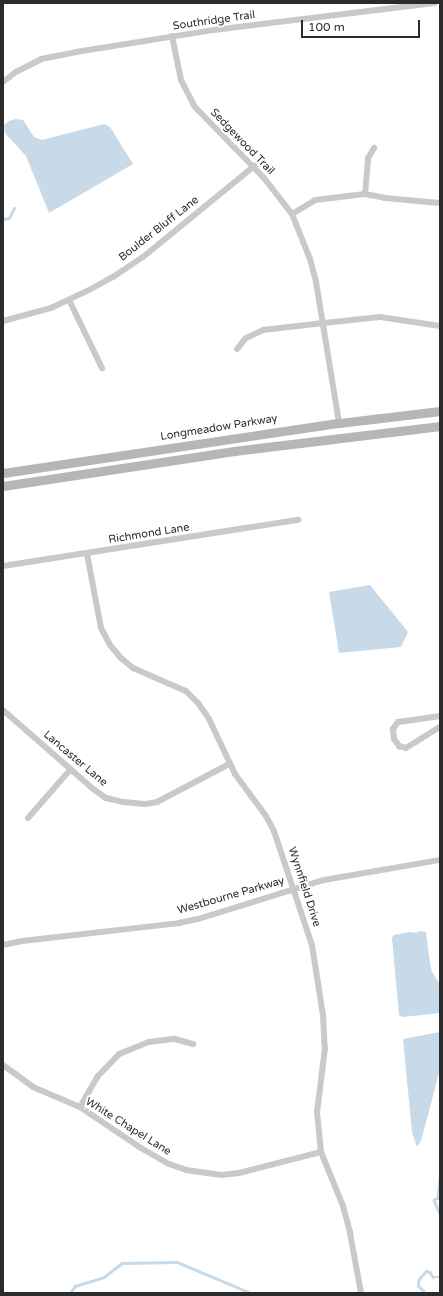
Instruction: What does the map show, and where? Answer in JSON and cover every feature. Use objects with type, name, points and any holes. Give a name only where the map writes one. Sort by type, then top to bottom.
[{"type":"street","name":"Southridge Trail","points":[[3,82],[16,72],[41,59],[172,36],[434,3]]},
{"type":"street","name":"Sedgewood Trail","points":[[172,36],[177,66],[186,93],[202,116],[254,166],[292,214],[310,259],[324,322],[339,422]]},
{"type":"street","points":[[365,194],[368,158],[374,148]]},
{"type":"street","name":"Boulder Bluff Lane","points":[[3,321],[28,315],[69,300],[107,280],[143,257],[254,166]]},
{"type":"street","points":[[292,214],[315,200],[365,194],[385,198],[440,203]]},
{"type":"street","points":[[69,300],[102,368]]},
{"type":"street","points":[[237,349],[246,338],[263,330],[324,322],[380,317],[440,326]]},
{"type":"street","name":"Longmeadow Parkway","points":[[3,473],[339,422],[440,411]]},
{"type":"street","points":[[3,486],[234,451],[440,426]]},
{"type":"street","name":"Richmond Lane","points":[[3,566],[298,520]]},
{"type":"street","name":"Wynnfield Drive","points":[[87,554],[101,628],[110,645],[121,658],[133,668],[186,690],[198,703],[209,719],[229,764],[274,831],[312,945],[324,1015],[325,1048],[317,1112],[321,1152],[343,1206],[350,1233],[361,1293]]},
{"type":"street","name":"Lancaster Lane","points":[[3,710],[70,770],[106,798],[123,802],[145,804],[157,802],[171,796],[195,781],[229,764]]},
{"type":"street","points":[[440,716],[398,722],[393,729],[394,739],[399,746],[406,748],[440,727]]},
{"type":"street","points":[[28,818],[70,770]]},
{"type":"street","name":"Westbourne Parkway","points":[[3,945],[22,941],[179,923],[198,919],[294,888],[324,880],[440,860]]},
{"type":"street","points":[[80,1107],[98,1076],[119,1054],[149,1042],[175,1039],[193,1044]]},
{"type":"street","name":"White Chapel Lane","points":[[3,1065],[33,1087],[80,1107],[168,1164],[203,1173],[222,1175],[252,1171],[321,1152]]},
{"type":"water","points":[[16,119],[23,120],[34,137],[42,140],[104,124],[110,127],[133,164],[49,213],[26,156],[5,133],[4,125],[9,121]]},
{"type":"water","points":[[370,585],[408,632],[401,647],[339,653],[329,592]]},
{"type":"water","points":[[419,931],[426,932],[432,972],[440,984],[440,1013],[403,1017],[399,1015],[392,938],[394,935],[410,932],[416,933]]},
{"type":"water","points":[[440,1032],[440,1069],[421,1141],[417,1147],[412,1132],[403,1039]]},
{"type":"waterway","points":[[3,219],[9,218],[14,208]]},
{"type":"waterway","points":[[440,1179],[438,1198],[434,1200],[440,1214]]},
{"type":"waterway","points":[[70,1293],[75,1286],[104,1277],[122,1263],[177,1262],[251,1293]]},
{"type":"waterway","points":[[423,1293],[418,1286],[418,1283],[419,1279],[426,1271],[430,1272],[433,1277],[440,1277]]}]
